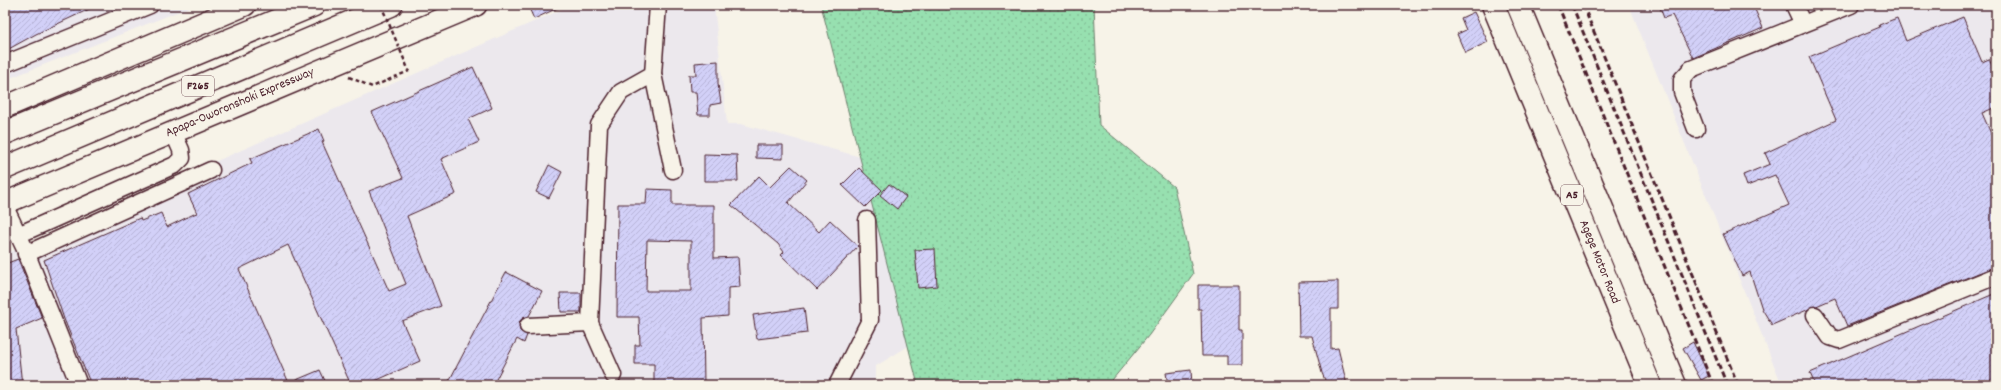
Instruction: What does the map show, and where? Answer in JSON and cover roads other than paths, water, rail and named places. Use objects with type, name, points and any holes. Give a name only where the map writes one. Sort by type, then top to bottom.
[{"type":"highway","name":"F265","points":[[5,133],[286,10],[314,5]]},
{"type":"highway","name":"F265","points":[[5,168],[391,5]]},
{"type":"highway","name":"Agege Motor Road","points":[[1493,5],[1650,385]]},
{"type":"highway","name":"Agege Motor Road","points":[[1518,5],[1675,385]]},
{"type":"highway","points":[[1545,132],[1566,120]]},
{"type":"main road","points":[[5,107],[245,5]]},
{"type":"main road","name":"Apapa-Oworonshoki Expressway","points":[[5,203],[476,5]]},
{"type":"lane","points":[[5,64],[150,5]]},
{"type":"lane","points":[[658,5],[653,74],[673,170]]},
{"type":"lane","points":[[1794,5],[1803,24]]},
{"type":"lane","points":[[1696,129],[1682,92],[1682,80],[1691,69],[1850,5]]},
{"type":"lane","points":[[613,375],[590,324],[599,125],[621,92],[653,74]]},
{"type":"lane","points":[[18,235],[175,165],[182,158],[182,150],[173,132]]},
{"type":"lane","points":[[26,254],[211,170]]},
{"type":"lane","points":[[5,207],[26,254],[79,385]]},
{"type":"lane","points":[[837,385],[870,320],[867,220]]},
{"type":"lane","points":[[1815,315],[1830,337],[1839,340],[1996,276]]},
{"type":"lane","points":[[528,326],[590,324]]},
{"type":"railway","points":[[1558,5],[1713,385]]},
{"type":"railway","points":[[1572,5],[1727,385]]},
{"type":"railway","points":[[1583,5],[1738,385]]}]
